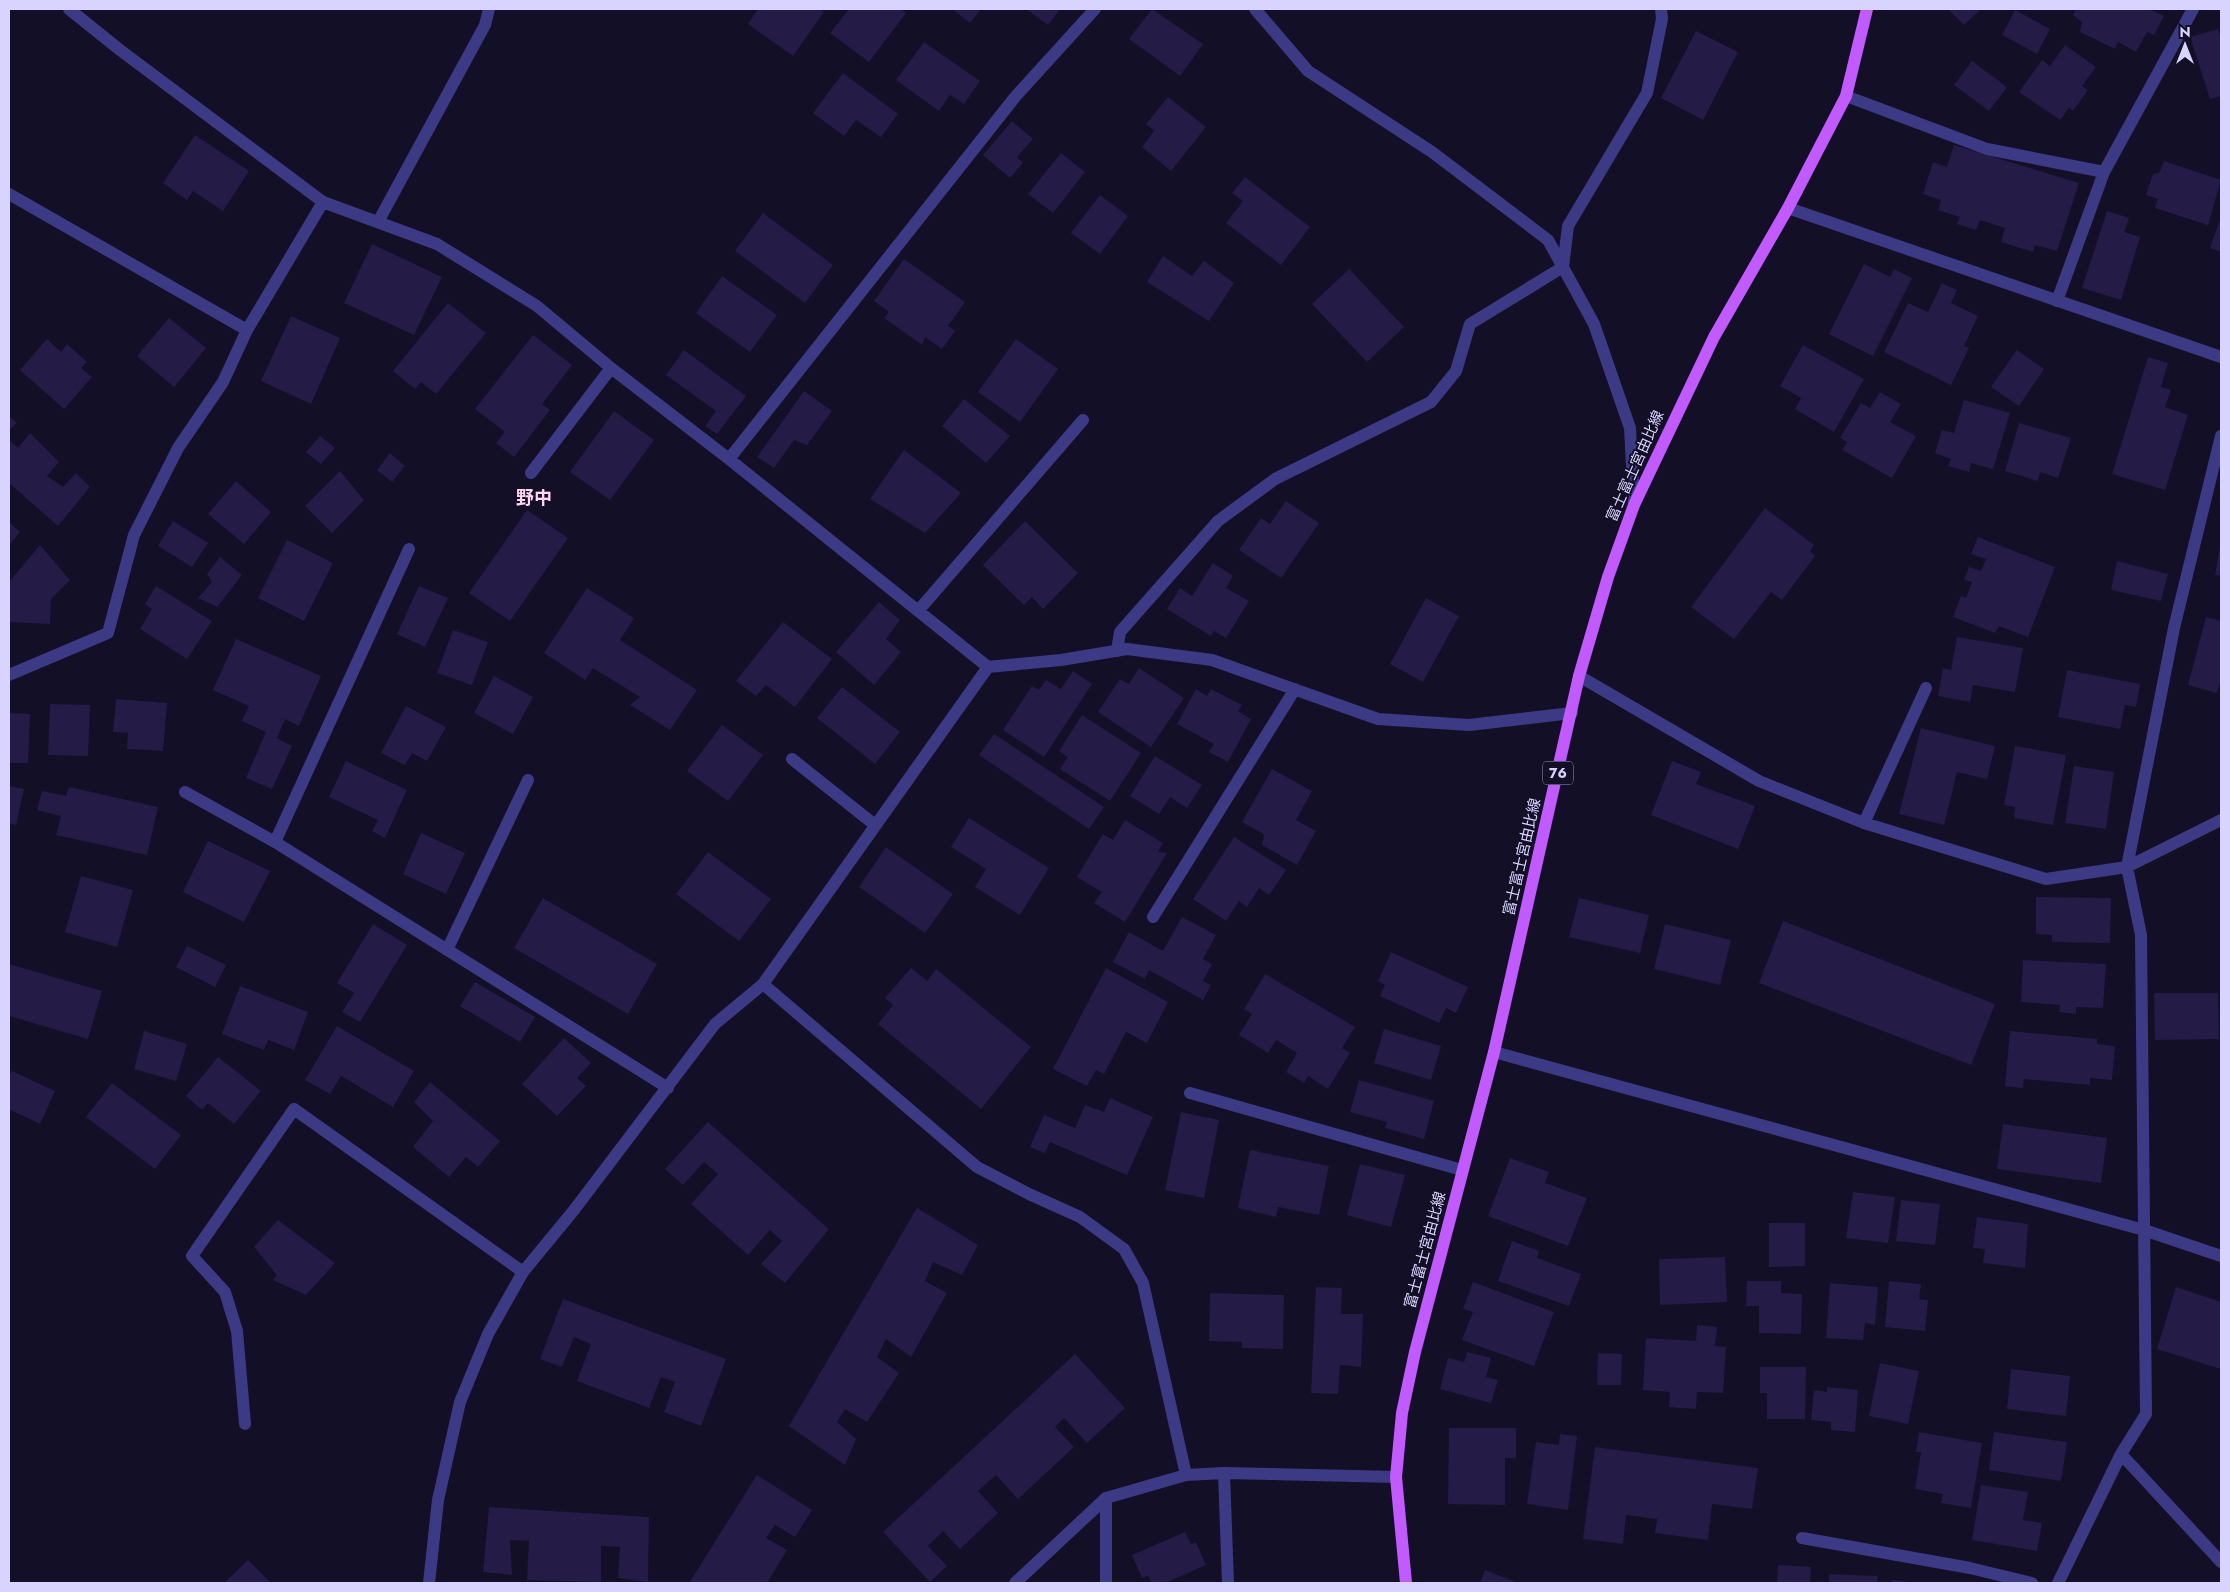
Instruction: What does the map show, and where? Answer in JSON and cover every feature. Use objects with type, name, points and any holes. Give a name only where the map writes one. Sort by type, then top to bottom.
[{"type":"main road","name":"富士富士宮由比線","points":[[1406,1583],[1396,1477],[1402,1412],[1414,1352],[1494,1052],[1572,713],[1578,676],[1608,577],[1634,505],[1714,337],[1788,208],[1846,96],[1867,9]]},
{"type":"street","points":[[69,9],[120,50],[324,202],[437,244],[529,301],[611,368],[729,458],[988,667],[1061,660],[1127,648],[1212,660],[1378,719],[1469,724],[1572,713]]},
{"type":"street","points":[[378,222],[485,25],[489,9]]},
{"type":"street","points":[[729,458],[1015,97],[1095,9]]},
{"type":"street","points":[[1255,9],[1308,71],[1432,152],[1548,240],[1594,324],[1630,428],[1634,505]]},
{"type":"street","points":[[1564,267],[1568,226],[1647,93],[1662,19],[1661,9]]},
{"type":"street","points":[[2057,301],[2104,172],[2193,9]]},
{"type":"street","points":[[1846,96],[1987,149],[2104,172]]},
{"type":"street","points":[[9,194],[247,330]]},
{"type":"street","points":[[9,675],[108,634],[134,535],[178,448],[223,382],[247,330],[324,202]]},
{"type":"street","points":[[1788,208],[2221,357]]},
{"type":"street","points":[[1117,650],[1120,632],[1218,522],[1275,479],[1431,402],[1456,371],[1470,324],[1564,267]]},
{"type":"street","points":[[531,473],[611,368]]},
{"type":"street","points":[[918,610],[1083,420]]},
{"type":"street","points":[[2058,1583],[2121,1454],[2146,1414],[2141,935],[2127,867],[2174,628],[2221,436]]},
{"type":"street","points":[[275,842],[410,549]]},
{"type":"street","points":[[429,1583],[438,1500],[460,1402],[488,1334],[524,1272],[716,1024],[763,984],[988,667]]},
{"type":"street","points":[[1578,676],[1759,781],[1864,824],[2046,878],[2127,867],[2221,820]]},
{"type":"street","points":[[1864,824],[1926,688]]},
{"type":"street","points":[[1153,917],[1295,689]]},
{"type":"street","points":[[792,759],[875,826]]},
{"type":"street","points":[[447,950],[528,780]]},
{"type":"street","points":[[185,792],[275,842],[668,1088]]},
{"type":"street","points":[[763,984],[977,1167],[1029,1194],[1080,1217],[1124,1249],[1143,1283],[1186,1475]]},
{"type":"street","points":[[1494,1052],[2144,1230],[2221,1256]]},
{"type":"street","points":[[1190,1093],[1462,1170]]},
{"type":"street","points":[[246,1424],[237,1331],[224,1292],[192,1256],[294,1108],[524,1272]]},
{"type":"street","points":[[2121,1454],[2221,1562]]},
{"type":"street","points":[[1224,1473],[1228,1583]]},
{"type":"street","points":[[1014,1583],[1106,1498],[1186,1475],[1224,1473],[1396,1477]]},
{"type":"street","points":[[1106,1498],[1106,1583]]},
{"type":"street","points":[[1802,1538],[1970,1568],[2032,1583]]},
{"type":"building","points":[[758,9],[820,9],[824,12],[793,56],[748,24]]},
{"type":"building","points":[[849,9],[900,9],[906,13],[869,62],[830,33]]},
{"type":"building","points":[[952,9],[981,9],[970,23]]},
{"type":"building","points":[[1026,9],[1060,9],[1048,25]]},
{"type":"building","points":[[1152,9],[1203,44],[1180,76],[1129,39]]},
{"type":"building","points":[[1948,9],[1981,9],[1964,25]]},
{"type":"building","points":[[2076,9],[2149,9],[2164,16],[2154,35],[2147,32],[2136,52],[2118,42],[2115,49],[2080,32],[2082,22],[2073,15]]},
{"type":"building","points":[[2015,10],[2050,29],[2037,54],[2002,35]]},
{"type":"building","points":[[2218,29],[2221,38],[2221,96],[2210,99],[2190,37]]},
{"type":"building","points":[[1696,31],[1738,52],[1703,120],[1661,98]]},
{"type":"building","points":[[924,42],[980,81],[964,104],[950,95],[939,111],[896,80]]},
{"type":"building","points":[[2065,45],[2096,67],[2082,86],[2088,90],[2073,111],[2069,108],[2060,120],[2019,92],[2042,60],[2050,66]]},
{"type":"building","points":[[1972,61],[2007,87],[1989,111],[1954,85]]},
{"type":"building","points":[[843,73],[898,114],[881,137],[856,120],[844,136],[813,113]]},
{"type":"building","points":[[1168,97],[1206,127],[1171,171],[1142,147],[1154,131],[1146,124]]},
{"type":"building","points":[[1012,121],[1033,139],[1017,157],[1023,163],[1010,178],[983,155]]},
{"type":"building","points":[[195,135],[249,171],[223,211],[193,191],[187,200],[163,183]]},
{"type":"building","points":[[1954,145],[2079,183],[2057,251],[2035,245],[2033,252],[2001,242],[2005,228],[1980,220],[1976,230],[1957,224],[1960,217],[1938,210],[1941,200],[1923,194],[1933,162],[1947,167]]},
{"type":"building","points":[[1061,153],[1085,172],[1053,213],[1028,194]]},
{"type":"building","points":[[2164,161],[2221,180],[2208,225],[2155,208],[2158,199],[2146,195],[2153,174],[2159,173]]},
{"type":"building","points":[[1245,177],[1310,227],[1281,265],[1226,223],[1243,201],[1232,193]]},
{"type":"building","points":[[1100,195],[1128,216],[1100,254],[1071,233]]},
{"type":"building","points":[[2107,211],[2129,218],[2124,232],[2140,237],[2121,300],[2082,288]]},
{"type":"building","points":[[763,213],[833,265],[805,303],[735,251]]},
{"type":"building","points":[[2221,217],[2221,252],[2210,248]]},
{"type":"building","points":[[372,244],[442,277],[414,335],[344,303]]},
{"type":"building","points":[[1163,256],[1192,276],[1204,261],[1234,283],[1209,321],[1147,282]]},
{"type":"building","points":[[904,259],[965,302],[948,326],[955,331],[942,349],[925,337],[922,345],[884,318],[889,312],[874,301]]},
{"type":"building","points":[[1864,264],[1890,277],[1894,269],[1912,278],[1873,356],[1829,334]]},
{"type":"building","points":[[1349,269],[1404,327],[1367,362],[1312,304]]},
{"type":"building","points":[[722,276],[777,315],[750,352],[696,313]]},
{"type":"building","points":[[1942,283],[1957,290],[1951,303],[1978,316],[1964,346],[1969,348],[1951,385],[1884,352],[1908,303],[1928,312]]},
{"type":"building","points":[[448,303],[486,333],[436,394],[421,382],[415,389],[393,371]]},
{"type":"building","points":[[291,316],[340,338],[311,404],[261,381]]},
{"type":"building","points":[[169,318],[206,348],[174,387],[137,356]]},
{"type":"building","points":[[533,335],[572,365],[542,404],[550,410],[514,457],[496,443],[505,432],[475,409]]},
{"type":"building","points":[[47,339],[61,352],[67,344],[87,362],[81,368],[92,377],[64,409],[20,370]]},
{"type":"building","points":[[1016,339],[1058,369],[1020,422],[978,392]]},
{"type":"building","points":[[1803,345],[1864,379],[1834,432],[1795,409],[1801,398],[1780,386]]},
{"type":"building","points":[[684,350],[746,396],[717,434],[705,426],[716,411],[666,375]]},
{"type":"building","points":[[2017,350],[2044,369],[2019,406],[1991,387]]},
{"type":"building","points":[[2148,357],[2168,363],[2161,387],[2171,390],[2165,407],[2188,415],[2165,490],[2112,474]]},
{"type":"building","points":[[804,391],[832,411],[807,445],[794,440],[774,468],[757,457]]},
{"type":"building","points":[[1880,392],[1901,404],[1890,422],[1916,436],[1892,478],[1842,450],[1847,442],[1840,438],[1861,403],[1870,408]]},
{"type":"building","points":[[964,399],[1010,436],[986,463],[942,426]]},
{"type":"building","points":[[1964,400],[2010,413],[1993,469],[1971,463],[1969,472],[1948,466],[1951,459],[1935,453],[1942,430],[1954,433]]},
{"type":"building","points":[[614,411],[654,440],[610,500],[570,472]]},
{"type":"building","points":[[9,416],[17,423],[9,430]]},
{"type":"building","points":[[2019,423],[2071,438],[2058,478],[2040,472],[2038,481],[2005,471]]},
{"type":"building","points":[[30,433],[59,462],[47,476],[63,487],[76,473],[90,487],[58,526],[9,483],[9,440],[18,448]]},
{"type":"building","points":[[320,436],[335,448],[321,464],[306,452]]},
{"type":"building","points":[[904,450],[961,493],[925,533],[870,499]]},
{"type":"building","points":[[390,453],[405,466],[392,482],[377,470]]},
{"type":"building","points":[[340,471],[364,500],[332,533],[305,506]]},
{"type":"building","points":[[236,481],[271,512],[244,544],[208,514]]},
{"type":"building","points":[[1286,501],[1319,523],[1281,578],[1239,550],[1261,518],[1270,524]]},
{"type":"building","points":[[1765,508],[1814,545],[1810,551],[1815,556],[1782,600],[1771,592],[1734,639],[1691,607]]},
{"type":"building","points":[[527,510],[568,538],[510,621],[469,593]]},
{"type":"building","points":[[173,521],[208,543],[192,567],[158,546]]},
{"type":"building","points":[[1025,521],[1078,573],[1043,609],[1032,597],[1024,605],[983,565]]},
{"type":"building","points":[[9,522],[20,532],[9,545]]},
{"type":"building","points":[[1978,537],[2055,567],[2028,637],[1999,626],[1995,633],[1953,617],[1961,596],[1966,598],[1972,582],[1964,580],[1969,567],[1981,571],[1986,559],[1971,554]]},
{"type":"building","points":[[287,540],[333,563],[304,621],[258,598]]},
{"type":"building","points":[[40,545],[70,580],[51,599],[50,624],[9,622],[9,582]]},
{"type":"building","points":[[2221,546],[2221,576],[2215,575]]},
{"type":"building","points":[[220,557],[242,575],[217,607],[198,598],[212,582],[207,574]]},
{"type":"building","points":[[2117,561],[2168,574],[2161,601],[2111,590]]},
{"type":"building","points":[[1213,563],[1233,576],[1226,588],[1249,601],[1226,638],[1214,631],[1211,636],[1167,609],[1180,588],[1192,596]]},
{"type":"building","points":[[156,586],[212,621],[187,659],[140,629],[152,609],[145,604]]},
{"type":"building","points":[[419,586],[448,598],[425,647],[397,634]]},
{"type":"building","points":[[587,588],[634,618],[620,640],[697,690],[670,730],[630,705],[640,697],[593,668],[585,680],[544,653]]},
{"type":"building","points":[[1426,598],[1459,616],[1423,682],[1390,664]]},
{"type":"building","points":[[879,602],[900,620],[886,639],[901,652],[874,685],[836,652]]},
{"type":"building","points":[[2206,617],[2221,621],[2221,684],[2217,693],[2188,685]]},
{"type":"building","points":[[783,622],[832,659],[795,707],[766,685],[756,696],[736,681]]},
{"type":"building","points":[[453,630],[488,642],[472,685],[437,673]]},
{"type":"building","points":[[1957,637],[2023,648],[2015,692],[1973,685],[1970,702],[1938,696],[1943,668],[1951,670]]},
{"type":"building","points":[[236,639],[321,676],[299,726],[285,719],[277,738],[292,746],[272,789],[246,778],[266,732],[242,721],[249,706],[213,690]]},
{"type":"building","points":[[1139,668],[1184,698],[1151,747],[1098,712],[1120,679],[1129,684]]},
{"type":"building","points":[[2067,670],[2140,684],[2136,707],[2125,705],[2120,729],[2058,717]]},
{"type":"building","points":[[1073,671],[1092,684],[1044,757],[1003,730],[1032,686],[1039,690],[1046,680],[1061,689]]},
{"type":"building","points":[[494,676],[533,697],[513,734],[474,713]]},
{"type":"building","points":[[842,687],[900,732],[875,764],[817,718]]},
{"type":"building","points":[[1196,689],[1207,696],[1211,689],[1242,705],[1238,711],[1251,719],[1228,762],[1209,752],[1214,744],[1177,724]]},
{"type":"building","points":[[116,699],[167,703],[163,751],[127,749],[128,733],[113,732]]},
{"type":"building","points":[[50,704],[90,705],[88,756],[48,755]]},
{"type":"building","points":[[406,706],[446,727],[427,761],[412,753],[405,765],[381,753]]},
{"type":"building","points":[[9,713],[30,714],[28,763],[9,763]]},
{"type":"building","points":[[1082,715],[1141,753],[1110,801],[1060,769],[1068,757],[1059,751]]},
{"type":"building","points":[[722,725],[763,755],[728,801],[687,771]]},
{"type":"building","points":[[1921,728],[1995,746],[1987,779],[1957,772],[1944,825],[1899,814]]},
{"type":"building","points":[[994,734],[1104,807],[1089,829],[979,755]]},
{"type":"building","points":[[2015,746],[2066,755],[2053,825],[2014,818],[2015,807],[2004,805]]},
{"type":"building","points":[[1155,756],[1202,785],[1187,808],[1170,797],[1159,814],[1130,796]]},
{"type":"building","points":[[346,761],[407,790],[385,838],[372,831],[378,820],[329,797]]},
{"type":"building","points":[[1672,761],[1701,772],[1696,784],[1755,806],[1738,849],[1651,815]]},
{"type":"building","points":[[2074,766],[2114,772],[2106,829],[2065,823]]},
{"type":"building","points":[[1272,769],[1312,791],[1296,820],[1316,831],[1297,865],[1262,845],[1264,834],[1242,822]]},
{"type":"building","points":[[9,786],[24,789],[16,825],[9,823]]},
{"type":"building","points":[[69,787],[158,807],[147,855],[56,835],[61,816],[37,810],[42,791],[66,796]]},
{"type":"building","points":[[969,818],[1049,868],[1020,915],[975,887],[986,869],[951,847]]},
{"type":"building","points":[[1125,820],[1163,843],[1158,852],[1167,853],[1125,922],[1094,903],[1102,892],[1077,877],[1103,834],[1113,840]]},
{"type":"building","points":[[421,833],[465,853],[446,894],[403,874]]},
{"type":"building","points":[[1234,837],[1286,870],[1269,895],[1259,888],[1247,907],[1239,901],[1226,921],[1193,899]]},
{"type":"building","points":[[208,841],[270,871],[244,922],[183,892]]},
{"type":"building","points":[[886,847],[953,894],[925,933],[859,887]]},
{"type":"building","points":[[708,852],[771,899],[739,941],[676,894]]},
{"type":"building","points":[[81,876],[133,890],[117,947],[65,932]]},
{"type":"building","points":[[2036,897],[2111,898],[2110,943],[2052,942],[2052,935],[2036,934]]},
{"type":"building","points":[[543,898],[657,964],[628,1014],[514,948]]},
{"type":"building","points":[[1579,898],[1649,915],[1640,953],[1569,937]]},
{"type":"building","points":[[1182,917],[1216,935],[1203,959],[1212,964],[1203,981],[1211,985],[1203,1000],[1149,970],[1145,979],[1113,962],[1129,932],[1163,951]]},
{"type":"building","points":[[1783,921],[1995,1004],[1971,1065],[1759,983]]},
{"type":"building","points":[[373,924],[407,945],[360,1022],[342,1012],[354,993],[337,983]]},
{"type":"building","points":[[1665,924],[1731,940],[1720,985],[1654,969]]},
{"type":"building","points":[[187,946],[226,965],[215,987],[176,967]]},
{"type":"building","points":[[1391,952],[1468,987],[1456,1013],[1446,1008],[1439,1023],[1380,996],[1385,985],[1378,981]]},
{"type":"building","points":[[2023,960],[2106,964],[2103,1008],[2076,1007],[2076,1014],[2059,1012],[2060,1005],[2021,1002]]},
{"type":"building","points":[[9,964],[102,991],[88,1039],[9,1016]]},
{"type":"building","points":[[911,968],[927,981],[936,969],[1031,1047],[981,1109],[878,1024],[893,1005],[885,998]]},
{"type":"building","points":[[1106,968],[1168,1002],[1147,1043],[1126,1032],[1104,1074],[1096,1070],[1087,1086],[1053,1069]]},
{"type":"building","points":[[1265,974],[1355,1027],[1342,1048],[1350,1053],[1328,1089],[1308,1076],[1304,1083],[1286,1072],[1297,1053],[1276,1040],[1268,1053],[1239,1035],[1252,1014],[1244,1009]]},
{"type":"building","points":[[475,982],[535,1017],[520,1042],[460,1006]]},
{"type":"building","points":[[240,986],[308,1012],[294,1050],[268,1040],[264,1050],[222,1034]]},
{"type":"building","points":[[2154,993],[2218,993],[2219,1039],[2155,1040]]},
{"type":"building","points":[[337,1026],[414,1071],[393,1107],[341,1076],[330,1094],[305,1080]]},
{"type":"building","points":[[1384,1029],[1441,1046],[1431,1080],[1374,1063]]},
{"type":"building","points":[[144,1031],[187,1044],[176,1081],[134,1069]]},
{"type":"building","points":[[2010,1031],[2097,1039],[2097,1044],[2115,1046],[2112,1080],[2090,1078],[2090,1085],[2024,1079],[2023,1088],[2005,1086]]},
{"type":"building","points":[[564,1038],[591,1063],[577,1078],[586,1086],[557,1116],[522,1084]]},
{"type":"building","points":[[218,1057],[261,1091],[234,1124],[208,1103],[202,1110],[186,1096]]},
{"type":"building","points":[[12,1071],[55,1091],[40,1124],[9,1109],[9,1076]]},
{"type":"building","points":[[1359,1080],[1434,1101],[1424,1139],[1385,1128],[1387,1122],[1350,1112]]},
{"type":"building","points":[[430,1082],[500,1141],[478,1167],[466,1157],[449,1177],[413,1147],[433,1121],[414,1102]]},
{"type":"building","points":[[112,1083],[181,1135],[155,1169],[86,1117]]},
{"type":"building","points":[[1110,1098],[1153,1117],[1127,1175],[1050,1142],[1045,1153],[1030,1147],[1044,1115],[1075,1128],[1085,1105],[1104,1112]]},
{"type":"building","points":[[1181,1112],[1219,1120],[1204,1198],[1165,1190]]},
{"type":"building","points":[[708,1122],[829,1229],[785,1283],[761,1264],[782,1241],[770,1230],[748,1255],[691,1204],[718,1174],[704,1162],[683,1185],[665,1169]]},
{"type":"building","points":[[2003,1124],[2107,1138],[2101,1183],[1997,1169]]},
{"type":"building","points":[[1250,1150],[1329,1166],[1319,1215],[1278,1207],[1276,1217],[1238,1208]]},
{"type":"building","points":[[1510,1158],[1549,1172],[1545,1183],[1587,1198],[1568,1246],[1488,1216]]},
{"type":"building","points":[[1360,1164],[1405,1175],[1391,1227],[1347,1215]]},
{"type":"building","points":[[1853,1192],[1895,1197],[1888,1243],[1846,1238]]},
{"type":"building","points":[[1901,1200],[1940,1204],[1935,1245],[1896,1241]]},
{"type":"building","points":[[917,1208],[978,1245],[962,1275],[933,1262],[925,1281],[947,1293],[911,1357],[886,1339],[877,1357],[899,1373],[867,1422],[845,1409],[837,1422],[856,1439],[845,1465],[789,1426]]},
{"type":"building","points":[[1977,1217],[2028,1224],[2025,1268],[1983,1263],[1985,1249],[1973,1248]]},
{"type":"building","points":[[278,1220],[335,1263],[306,1295],[273,1280],[277,1275],[254,1247]]},
{"type":"building","points":[[1769,1223],[1805,1223],[1805,1266],[1769,1267]]},
{"type":"building","points":[[1512,1241],[1539,1251],[1537,1258],[1581,1274],[1569,1306],[1498,1281]]},
{"type":"building","points":[[1725,1257],[1727,1302],[1660,1305],[1659,1259]]},
{"type":"building","points":[[1747,1281],[1781,1281],[1781,1293],[1802,1294],[1801,1334],[1759,1333],[1759,1306],[1746,1306]]},
{"type":"building","points":[[1889,1281],[1921,1284],[1919,1299],[1928,1300],[1925,1331],[1885,1327]]},
{"type":"building","points":[[1473,1282],[1554,1312],[1534,1366],[1462,1340],[1473,1312],[1463,1309]]},
{"type":"building","points":[[1830,1283],[1878,1287],[1875,1325],[1865,1323],[1863,1340],[1826,1338]]},
{"type":"building","points":[[1316,1287],[1342,1288],[1341,1314],[1363,1314],[1361,1367],[1340,1365],[1338,1394],[1311,1393]]},
{"type":"building","points":[[2176,1287],[2221,1302],[2221,1369],[2157,1349]]},
{"type":"building","points":[[1210,1293],[1284,1295],[1283,1349],[1242,1348],[1242,1342],[1209,1341]]},
{"type":"building","points":[[563,1299],[726,1359],[701,1426],[664,1412],[675,1382],[661,1377],[649,1408],[577,1381],[591,1344],[574,1337],[562,1367],[540,1359]]},
{"type":"building","points":[[1697,1325],[1717,1327],[1715,1346],[1726,1347],[1723,1393],[1697,1392],[1696,1409],[1669,1407],[1670,1392],[1643,1390],[1646,1338],[1696,1341]]},
{"type":"building","points":[[1467,1352],[1491,1358],[1486,1377],[1498,1380],[1491,1403],[1440,1389],[1448,1358],[1464,1362]]},
{"type":"building","points":[[1598,1353],[1622,1354],[1621,1385],[1597,1385]]},
{"type":"building","points":[[1075,1354],[1125,1408],[1087,1443],[1064,1418],[1055,1427],[1074,1447],[1018,1499],[996,1475],[978,1491],[998,1513],[960,1549],[943,1531],[928,1546],[947,1566],[930,1582],[883,1532]]},
{"type":"building","points":[[1880,1363],[1919,1371],[1908,1424],[1869,1416]]},
{"type":"building","points":[[1760,1367],[1806,1367],[1805,1419],[1767,1419],[1767,1393],[1760,1393]]},
{"type":"building","points":[[2011,1369],[2070,1376],[2066,1416],[2007,1409]]},
{"type":"building","points":[[1827,1387],[1858,1390],[1855,1432],[1831,1430],[1831,1422],[1811,1420],[1814,1390],[1827,1392]]},
{"type":"building","points":[[1449,1428],[1516,1428],[1516,1458],[1505,1458],[1505,1505],[1448,1504]]},
{"type":"building","points":[[1919,1432],[1982,1443],[1971,1508],[1941,1503],[1943,1494],[1915,1489],[1921,1452],[1916,1452]]},
{"type":"building","points":[[1994,1432],[2067,1442],[2061,1481],[1989,1470]]},
{"type":"building","points":[[1560,1434],[1577,1436],[1568,1510],[1527,1504],[1536,1442],[1559,1445]]},
{"type":"building","points":[[1595,1447],[1758,1468],[1752,1509],[1712,1504],[1708,1540],[1655,1533],[1657,1519],[1626,1515],[1623,1544],[1583,1539]]},
{"type":"building","points":[[757,1475],[812,1510],[795,1537],[775,1525],[766,1538],[787,1550],[767,1583],[689,1583]]},
{"type":"building","points":[[1981,1485],[2028,1492],[2023,1520],[2042,1523],[2037,1551],[1972,1540]]},
{"type":"building","points":[[489,1507],[649,1517],[648,1582],[618,1578],[620,1547],[601,1546],[601,1582],[527,1580],[529,1541],[510,1540],[512,1575],[483,1572]]},
{"type":"building","points":[[1185,1532],[1191,1544],[1196,1542],[1206,1565],[1165,1583],[1152,1583],[1148,1576],[1142,1578],[1132,1555]]},
{"type":"building","points":[[248,1560],[271,1583],[224,1583]]},
{"type":"building","points":[[1778,1565],[1811,1567],[1810,1583],[1777,1583]]},
{"type":"building","points":[[1485,1570],[1518,1583],[1480,1583]]},
{"type":"building","points":[[1829,1574],[1878,1576],[1877,1583],[1829,1583]]},
{"type":"building","points":[[1892,1580],[1910,1582],[1910,1583],[1892,1583]]},
{"type":"district","name":"野中","points":[[534,498]]}]
